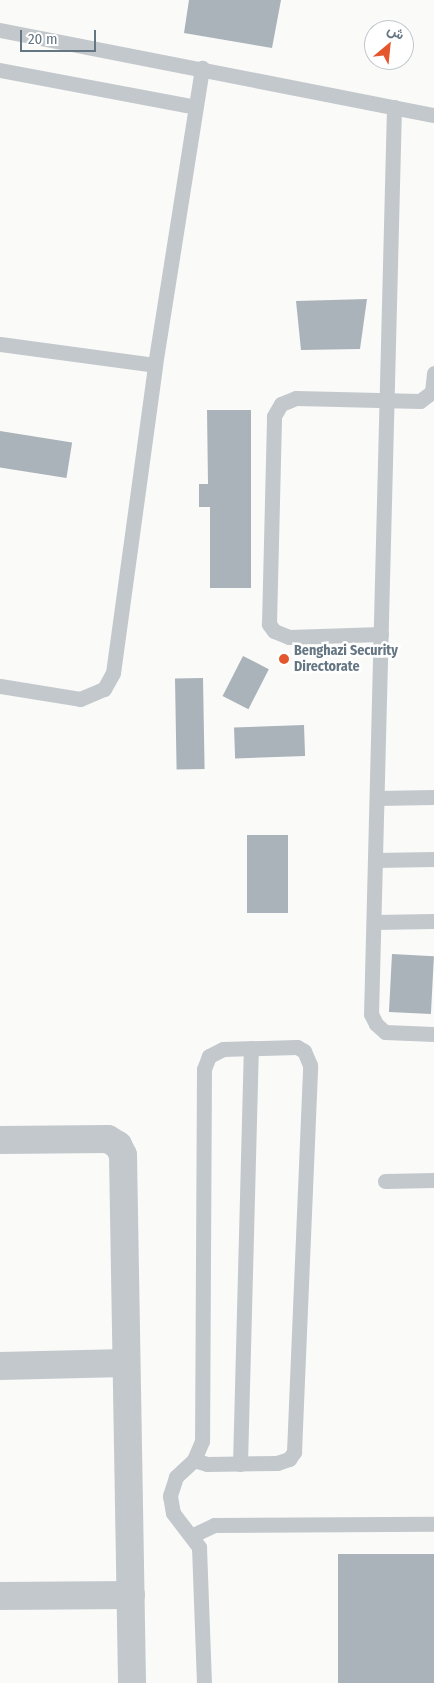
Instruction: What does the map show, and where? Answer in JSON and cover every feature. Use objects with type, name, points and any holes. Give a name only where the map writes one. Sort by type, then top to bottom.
[{"type":"street","points":[[0,1140],[108,1139],[118,1145],[123,1155],[132,1683]]},
{"type":"street","points":[[0,1366],[126,1363]]},
{"type":"street","points":[[0,1596],[131,1595]]},
{"type":"lane","points":[[0,30],[202,68],[434,115]]},
{"type":"lane","points":[[0,686],[80,699],[96,695],[109,682],[202,68]]},
{"type":"lane","points":[[0,70],[196,107]]},
{"type":"lane","points":[[394,107],[372,1014],[376,1024],[392,1034],[434,1034]]},
{"type":"lane","points":[[0,344],[156,365]]},
{"type":"lane","points":[[381,634],[288,637],[274,631],[267,616],[276,409],[296,398],[420,402],[432,392],[434,373]]},
{"type":"lane","points":[[377,798],[434,797]]},
{"type":"lane","points":[[376,860],[434,859]]},
{"type":"lane","points":[[374,922],[434,922]]},
{"type":"lane","points":[[194,1460],[207,1464],[284,1462],[295,1445],[310,1065],[304,1051],[297,1047],[215,1051],[204,1069],[202,1428],[194,1460],[176,1477],[170,1496],[177,1519],[192,1535],[199,1547],[204,1683]]},
{"type":"lane","points":[[240,1464],[251,1048]]},
{"type":"lane","points":[[385,1181],[434,1180]]},
{"type":"lane","points":[[192,1535],[214,1525],[434,1524]]},
{"type":"building","points":[[189,0],[281,0],[272,48],[184,33]]},
{"type":"building","points":[[367,299],[360,349],[301,350],[296,301]]},
{"type":"building","points":[[207,410],[251,410],[251,588],[210,588],[210,507],[199,507],[199,484],[208,484]]},
{"type":"building","points":[[0,431],[72,442],[66,478],[0,467]]},
{"type":"building","points":[[243,656],[269,669],[248,709],[223,696]]},
{"type":"building","points":[[175,678],[203,678],[205,769],[177,769]]},
{"type":"building","points":[[304,725],[305,756],[235,758],[234,727]]},
{"type":"building","points":[[247,835],[288,835],[288,913],[247,913]]},
{"type":"building","points":[[392,954],[434,956],[431,1014],[389,1012]]},
{"type":"building","points":[[338,1554],[434,1554],[434,1683],[338,1683]]},
{"type":"place","name":"Benghazi Security Directorate","points":[[284,659]]}]
